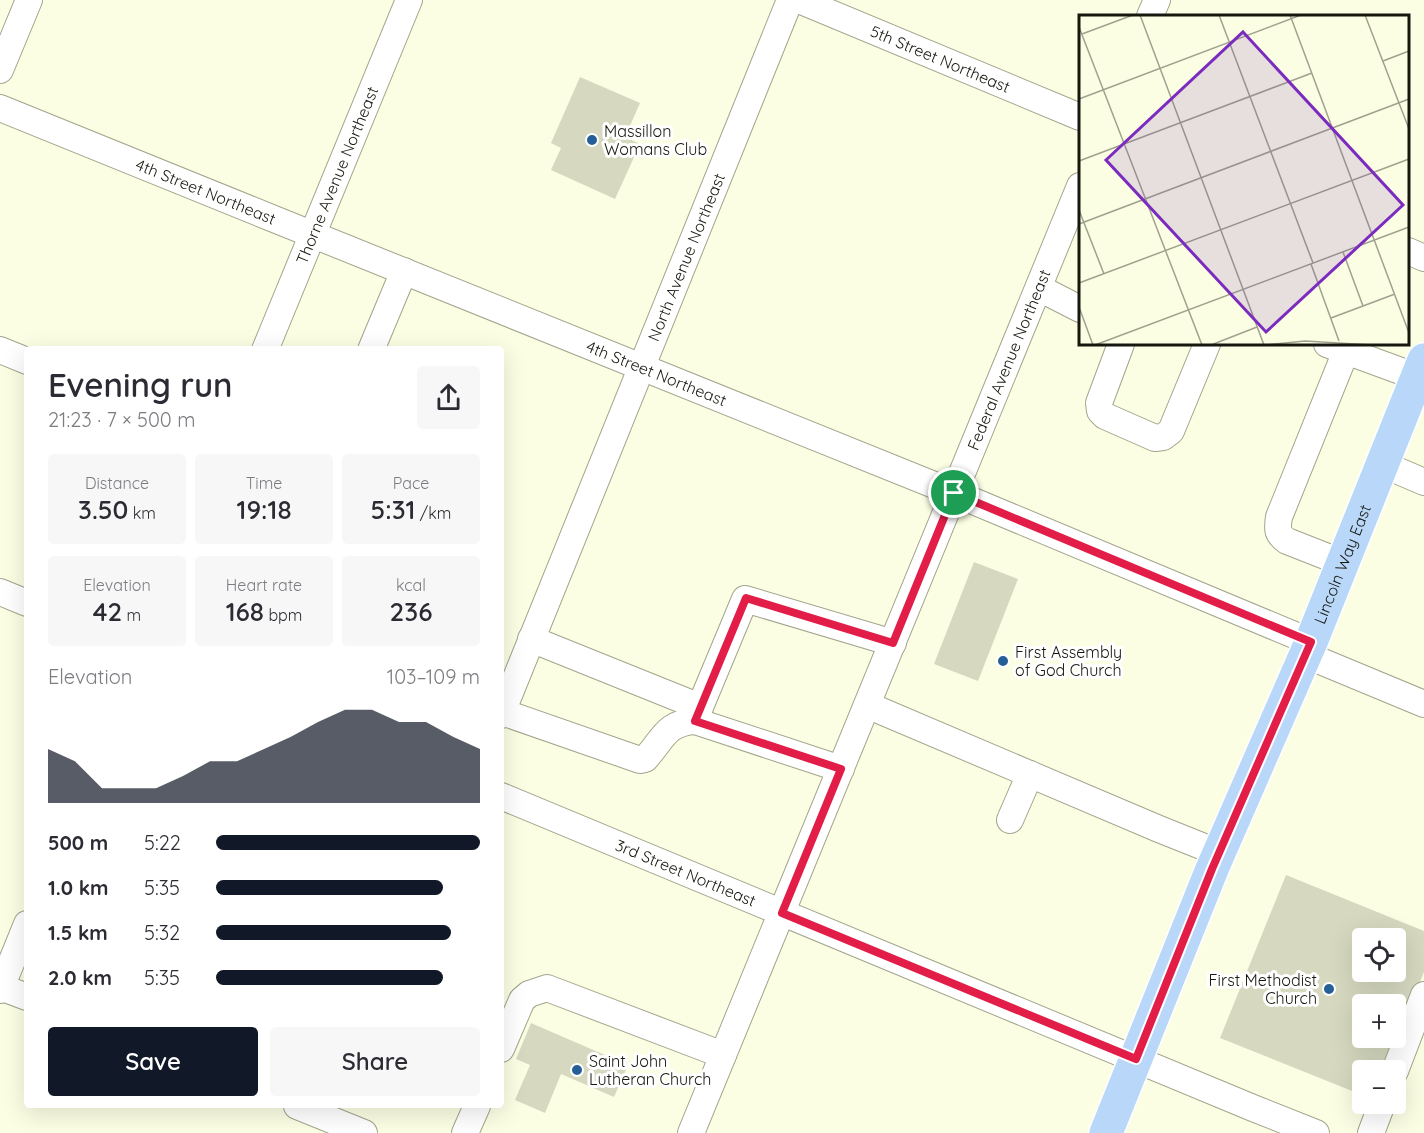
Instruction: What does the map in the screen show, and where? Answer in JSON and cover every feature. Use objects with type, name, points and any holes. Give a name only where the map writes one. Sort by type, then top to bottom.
[{"type":"main road","name":"Lincoln Way East","points":[[1106,1133],[1219,853],[1308,649],[1421,368]]},
{"type":"street","points":[[0,70],[29,0]]},
{"type":"street","name":"Thorne Avenue Northeast","points":[[267,346],[409,0]]},
{"type":"street","name":"North Avenue Northeast","points":[[504,708],[790,0]]},
{"type":"street","name":"5th Street Northeast","points":[[799,0],[1079,117]]},
{"type":"street","points":[[1150,15],[1157,0]]},
{"type":"street","name":"4th Street Northeast","points":[[0,108],[954,493],[1308,649],[1424,705]]},
{"type":"street","name":"Federal Avenue Northeast","points":[[691,1133],[1079,188]]},
{"type":"street","points":[[1409,252],[1424,258]]},
{"type":"street","points":[[373,346],[404,271]]},
{"type":"street","points":[[1038,288],[1079,308]]},
{"type":"street","points":[[1121,345],[1099,403],[1100,411],[1105,416],[1155,438],[1163,437],[1172,431],[1207,345]]},
{"type":"street","points":[[1343,563],[1287,541],[1280,536],[1277,527],[1336,347],[1421,368]]},
{"type":"street","points":[[0,350],[24,360]]},
{"type":"street","points":[[1382,464],[1424,482]]},
{"type":"street","points":[[0,592],[24,602]]},
{"type":"street","points":[[504,714],[640,760],[645,759],[659,740],[674,726],[697,714],[746,598],[893,643]]},
{"type":"street","points":[[531,639],[697,714],[841,769]]},
{"type":"street","points":[[867,705],[1219,853]]},
{"type":"street","points":[[1010,820],[1030,774]]},
{"type":"street","name":"3rd Street Northeast","points":[[504,797],[1316,1133]]},
{"type":"street","points":[[24,931],[0,988],[24,996]]},
{"type":"street","points":[[504,1042],[522,1000],[529,994],[547,988],[723,1055]]},
{"type":"street","points":[[1399,1060],[1424,995]]},
{"type":"street","points":[[302,1108],[364,1133]]},
{"type":"street","points":[[465,1133],[476,1108]]},
{"type":"street","points":[[1371,1133],[1378,1114]]},
{"type":"building","name":"Massillon Womans Club","points":[[580,77],[640,103],[625,137],[640,144],[615,199],[551,170],[561,148],[551,143]]},
{"type":"building","points":[[974,562],[1018,579],[978,681],[934,664]]},
{"type":"building","name":"First Methodist Church","points":[[1286,875],[1424,931],[1424,972],[1406,1017],[1406,994],[1352,994],[1352,1048],[1393,1048],[1388,1060],[1352,1060],[1352,1091],[1220,1038]]},
{"type":"building","name":"Saint John Lutheran Church","points":[[531,1023],[628,1065],[614,1097],[561,1074],[545,1113],[515,1100],[530,1065],[516,1059]]},
{"type":"place","name":"Massillon Womans Club","points":[[592,140]]},
{"type":"place","name":"First Assembly of God Church","points":[[1003,661]]},
{"type":"place","name":"First Methodist Church","points":[[1329,989]]},
{"type":"place","name":"Saint John Lutheran Church","points":[[577,1070]]},
{"type":"route","points":[[954,493],[1311,642],[1212,869],[1136,1059],[782,913],[841,769],[695,721],[746,598],[893,643],[954,493]]}]
